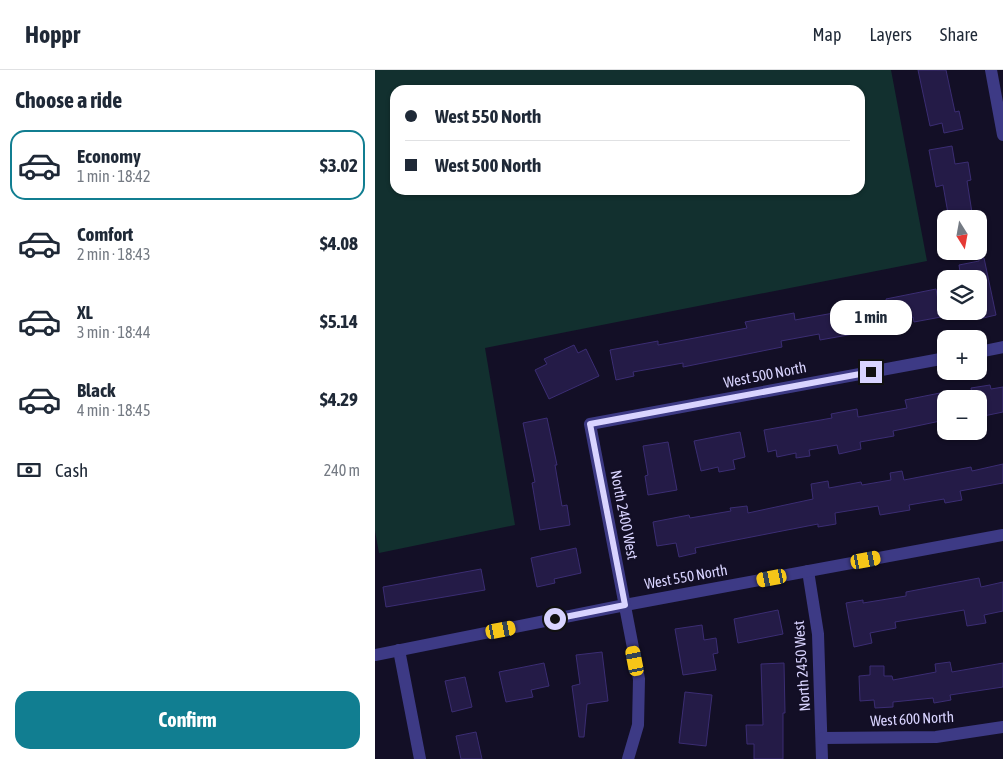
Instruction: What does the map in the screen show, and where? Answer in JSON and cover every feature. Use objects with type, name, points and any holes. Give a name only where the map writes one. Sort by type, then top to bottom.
[{"type":"street","points":[[991,70],[1003,135]]},
{"type":"street","points":[[987,350],[1003,347]]},
{"type":"street","name":"West 500 North","points":[[590,424],[937,360]]},
{"type":"street","name":"North 2400 West","points":[[590,424],[639,679],[638,725],[628,759]]},
{"type":"street","name":"West 550 North","points":[[375,654],[625,605],[1003,535]]},
{"type":"street","name":"North 2450 West","points":[[808,571],[818,634],[823,738],[822,759]]},
{"type":"street","points":[[399,650],[420,759]]},
{"type":"street","name":"West 600 North","points":[[823,738],[936,737],[1003,727]]},
{"type":"green space","points":[[375,70],[891,70],[927,261],[485,348],[515,525],[379,553],[375,531]]},
{"type":"building","points":[[918,70],[946,70],[955,112],[959,111],[963,129],[944,133],[942,123],[930,126]]},
{"type":"building","points":[[952,146],[955,164],[968,162],[971,180],[967,181],[972,210],[947,210],[943,185],[936,187],[929,150]]},
{"type":"building","points":[[984,260],[987,270],[960,270],[959,265]]},
{"type":"building","points":[[987,272],[996,315],[987,317]]},
{"type":"building","points":[[936,289],[937,318],[914,322],[913,317],[890,321],[886,299]]},
{"type":"building","points":[[861,308],[865,332],[820,340],[819,334],[781,341],[782,347],[683,367],[683,363],[633,372],[634,376],[616,380],[610,350],[658,341],[658,345],[747,328],[745,322],[794,313],[795,320]]},
{"type":"building","points":[[574,345],[578,353],[586,349],[599,376],[549,399],[535,370],[547,364],[544,359]]},
{"type":"building","points":[[990,385],[991,389],[1003,387],[1003,412],[987,415],[987,390],[971,390],[971,388]]},
{"type":"building","points":[[937,394],[937,422],[893,431],[894,436],[860,442],[861,449],[839,454],[837,445],[809,450],[810,456],[796,458],[796,453],[777,457],[776,450],[768,452],[764,430],[832,418],[831,414],[857,409],[858,417],[907,408],[905,400]]},
{"type":"building","points":[[547,418],[557,465],[555,465],[562,506],[567,505],[570,525],[540,530],[532,483],[535,482],[523,423]]},
{"type":"building","points":[[740,432],[745,457],[733,460],[735,469],[719,472],[718,467],[701,471],[694,441]]},
{"type":"building","points":[[668,442],[677,490],[648,495],[645,476],[648,475],[643,446]]},
{"type":"building","points":[[1003,464],[1003,483],[960,491],[962,500],[945,503],[944,499],[909,505],[910,510],[880,515],[878,506],[835,513],[836,524],[818,527],[818,524],[695,548],[696,553],[679,557],[676,543],[657,546],[653,522],[689,515],[690,518],[731,511],[730,508],[747,506],[748,513],[813,499],[811,484],[828,481],[829,488],[861,482],[862,485],[891,480],[890,473],[902,471],[904,480],[971,467],[972,471]]},
{"type":"building","points":[[576,548],[581,573],[554,579],[555,583],[537,587],[531,558]]},
{"type":"building","points":[[481,569],[485,590],[386,607],[383,587]]},
{"type":"building","points":[[979,578],[981,587],[1003,582],[1003,611],[984,615],[986,623],[967,626],[964,610],[895,622],[896,628],[870,633],[872,643],[854,647],[846,603],[863,600],[863,603],[906,596],[906,592]]},
{"type":"building","points":[[778,610],[783,634],[738,643],[734,619]]},
{"type":"building","points":[[702,625],[704,640],[716,638],[718,653],[713,654],[716,670],[683,675],[675,629]]},
{"type":"building","points":[[602,652],[608,701],[587,704],[584,737],[579,737],[572,686],[580,684],[576,655]]},
{"type":"building","points":[[950,662],[952,672],[1003,663],[1003,687],[950,695],[951,700],[934,703],[933,698],[893,702],[893,707],[875,708],[874,700],[860,701],[859,676],[870,675],[870,666],[884,666],[884,676],[892,676],[893,680],[936,672],[935,664]]},
{"type":"building","points":[[544,663],[549,686],[531,690],[533,697],[506,702],[499,672]]},
{"type":"building","points":[[784,663],[785,713],[783,713],[783,759],[754,759],[754,744],[747,744],[746,725],[763,725],[761,664]]},
{"type":"building","points":[[465,677],[472,707],[452,712],[445,681]]},
{"type":"building","points":[[685,692],[712,695],[706,746],[679,743]]},
{"type":"building","points":[[476,732],[482,759],[461,759],[456,736]]},
{"type":"route","points":[[555,619],[625,605],[590,424],[871,372]]}]
